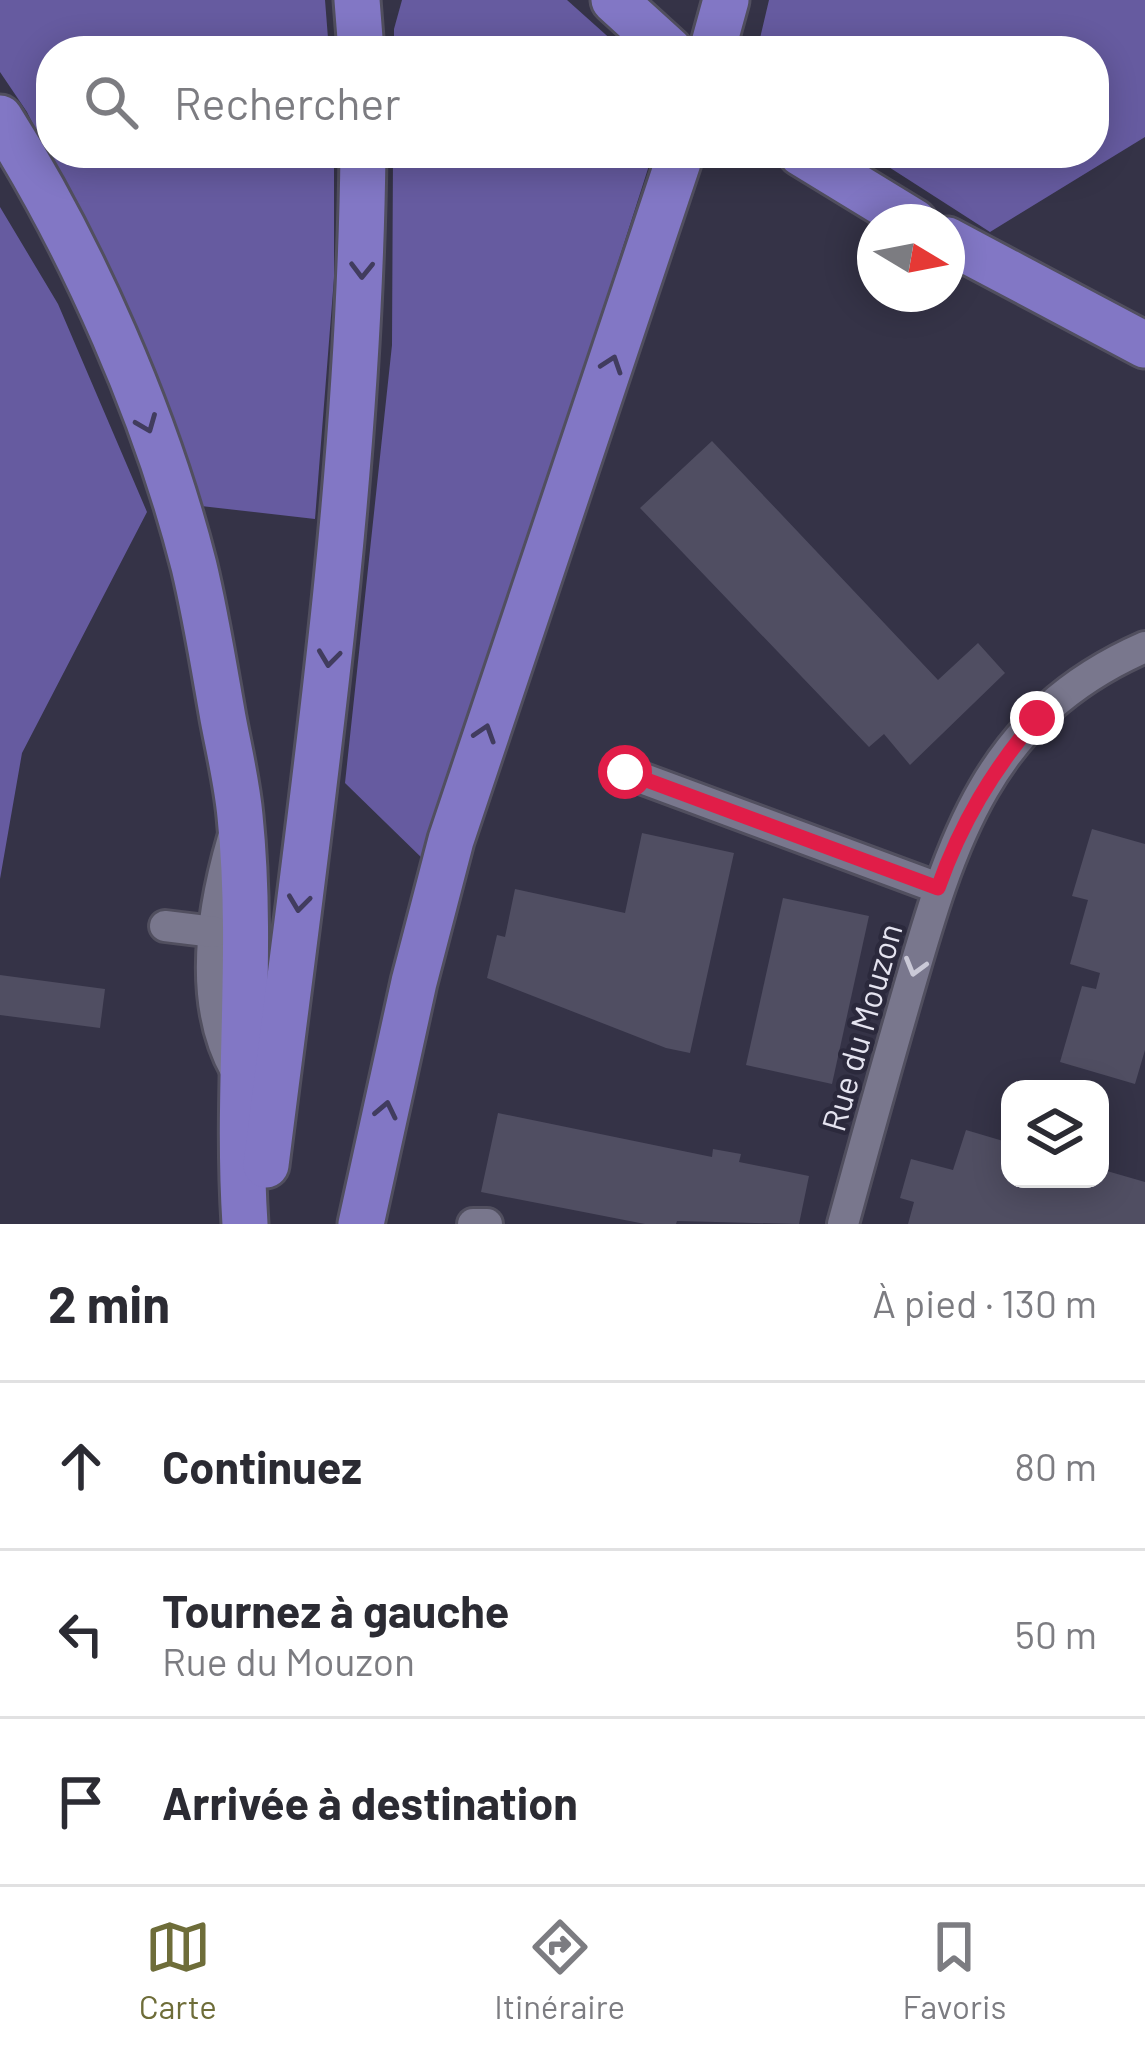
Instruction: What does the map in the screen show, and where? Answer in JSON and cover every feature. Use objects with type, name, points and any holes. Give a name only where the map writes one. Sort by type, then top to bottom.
[{"type":"highway","points":[[358,0],[360,36]]},
{"type":"highway","points":[[614,0],[654,36]]},
{"type":"highway","points":[[0,118],[63,228],[104,315],[156,448],[194,566],[240,815],[248,964],[240,1153],[245,1224]]},
{"type":"highway","points":[[259,1224],[344,531],[362,292],[363,168]]},
{"type":"highway","points":[[361,1224],[414,982],[451,840],[677,168]]},
{"type":"highway","points":[[825,168],[884,204]]},
{"type":"highway","points":[[965,250],[1145,345]]},
{"type":"street","name":"Rue du Mouzon","points":[[843,1224],[938,888],[962,826],[980,793],[1037,718],[1115,660],[1145,647]]},
{"type":"street","points":[[625,772],[938,888]]},
{"type":"street","points":[[240,815],[219,886],[214,932],[215,1011],[226,1053],[243,1083]]},
{"type":"street","points":[[165,926],[214,932]]},
{"type":"street","points":[[473,1224],[487,1224]]},
{"type":"shaded area","points":[[0,0],[325,0],[328,36],[36,36],[36,130],[0,72]]},
{"type":"shaded area","points":[[402,0],[567,0],[607,36],[394,36]]},
{"type":"shaded area","points":[[769,0],[1145,0],[1145,137],[1109,159],[1109,36],[761,36]]},
{"type":"shaded area","points":[[55,168],[334,168],[334,278],[315,519],[201,506],[127,314]]},
{"type":"shaded area","points":[[393,168],[648,168],[426,862],[345,783],[392,345]]},
{"type":"shaded area","points":[[890,168],[1094,168],[990,232],[965,216],[965,204],[946,204]]},
{"type":"shaded area","points":[[0,207],[58,304],[147,512],[22,753],[0,879]]},
{"type":"building","points":[[712,441],[938,680],[978,643],[1005,673],[910,765],[884,734],[869,747],[640,508]]},
{"type":"building","points":[[1092,829],[1145,844],[1145,1050],[1135,1084],[1060,1062],[1082,986],[1096,989],[1100,973],[1070,964],[1088,900],[1072,896]]},
{"type":"building","points":[[642,833],[734,853],[690,1053],[666,1048],[487,978],[497,935],[505,937],[515,889],[625,913]]},
{"type":"building","points":[[783,898],[869,916],[832,1084],[746,1065]]},
{"type":"building","points":[[0,975],[105,989],[100,1028],[0,1015]]},
{"type":"building","points":[[498,1113],[712,1157],[713,1149],[741,1154],[739,1162],[809,1176],[799,1224],[645,1224],[481,1192]]},
{"type":"building","points":[[966,1130],[1001,1140],[1001,1188],[1109,1188],[1109,1172],[1145,1182],[1145,1224],[908,1224],[914,1202],[900,1198],[911,1159],[953,1170]]},
{"type":"route","points":[[625,772],[938,888],[980,793],[1037,718]]}]
